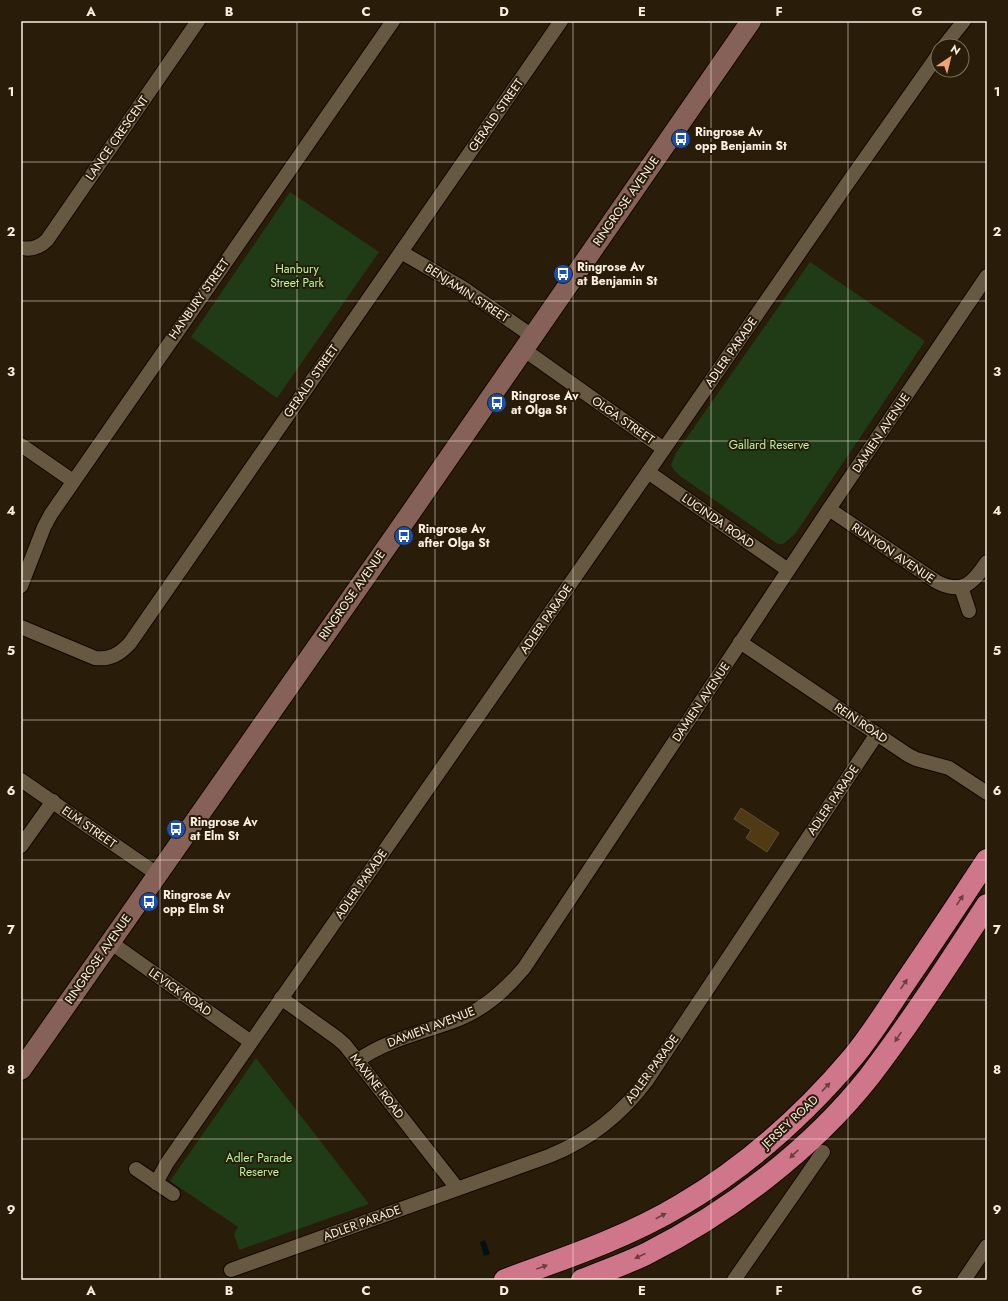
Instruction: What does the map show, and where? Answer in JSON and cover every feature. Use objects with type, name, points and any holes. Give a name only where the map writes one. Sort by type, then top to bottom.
[{"type":"highway","name":"JERSEY ROAD","points":[[505,1280],[580,1253],[647,1224],[716,1183],[767,1144],[814,1100],[853,1056],[888,1007],[987,860]]},
{"type":"highway","points":[[582,1280],[645,1254],[678,1237],[752,1189],[787,1161],[823,1127],[868,1077],[893,1044],[987,905]]},
{"type":"street","name":"LANCE CRESCENT","points":[[29,252],[47,240],[198,21]]},
{"type":"street","name":"HANBURY STREET","points":[[21,586],[44,527],[73,481],[393,21]]},
{"type":"street","name":"GERALD STREET","points":[[21,627],[95,658],[103,659],[111,657],[126,647],[562,21]]},
{"type":"street","name":"RINGROSE AVENUE","points":[[21,1070],[751,21]]},
{"type":"street","points":[[950,38],[964,21]]},
{"type":"street","name":"ADLER PARADE","points":[[156,1183],[168,1163],[281,998],[930,66]]},
{"type":"street","name":"BENJAMIN STREET","points":[[401,252],[468,291],[527,343]]},
{"type":"street","name":"DAMIEN AVENUE","points":[[357,1061],[374,1050],[469,1014],[486,1004],[507,987],[524,968],[788,570],[987,276]]},
{"type":"street","name":"OLGA STREET","points":[[527,343],[664,449]]},
{"type":"street","points":[[21,445],[73,481]]},
{"type":"street","name":"LUCINDA ROAD","points":[[648,472],[788,570]]},
{"type":"street","name":"RUNYON AVENUE","points":[[829,509],[937,582],[948,587],[961,587]]},
{"type":"street","points":[[969,611],[961,587],[966,586],[974,580],[987,562]]},
{"type":"street","name":"REIN ROAD","points":[[740,642],[916,759],[949,768],[987,793]]},
{"type":"street","name":"ADLER PARADE","points":[[231,1270],[549,1156],[569,1148],[596,1131],[632,1099],[652,1073],[877,734]]},
{"type":"street","name":"ELM STREET","points":[[21,780],[157,874]]},
{"type":"street","points":[[21,846],[53,801]]},
{"type":"street","name":"LEVICK ROAD","points":[[110,942],[251,1042]]},
{"type":"street","name":"MAXINE ROAD","points":[[281,998],[341,1041],[457,1188]]},
{"type":"street","points":[[734,1280],[823,1152]]},
{"type":"street","points":[[136,1169],[173,1194]]},
{"type":"street","points":[[964,1280],[987,1246]]},
{"type":"green space","name":"Hanbury Street Park","points":[[290,192],[379,252],[277,398],[191,337]]},
{"type":"green space","name":"Gallard Reserve","points":[[810,262],[925,341],[795,534],[783,544],[778,544],[680,476],[671,465],[676,453]]},
{"type":"green space","name":"Adler Parade Reserve","points":[[256,1058],[369,1204],[239,1250],[234,1234],[238,1227],[170,1181]]},
{"type":"shaded area","points":[[485,1240],[490,1254],[484,1256],[480,1242]]},
{"type":"building","points":[[741,808],[779,833],[767,852],[746,838],[751,830],[734,819]]},
{"type":"place","name":"Ringrose Av opp Benjamin St","points":[[681,139]]},
{"type":"place","name":"Ringrose Av at Benjamin St","points":[[563,274]]},
{"type":"place","name":"Ringrose Av at Olga St","points":[[497,403]]},
{"type":"place","name":"Ringrose Av after Olga St","points":[[404,536]]},
{"type":"place","name":"Ringrose Av at Elm St","points":[[176,829]]},
{"type":"place","name":"Ringrose Av opp Elm St","points":[[149,902]]}]
